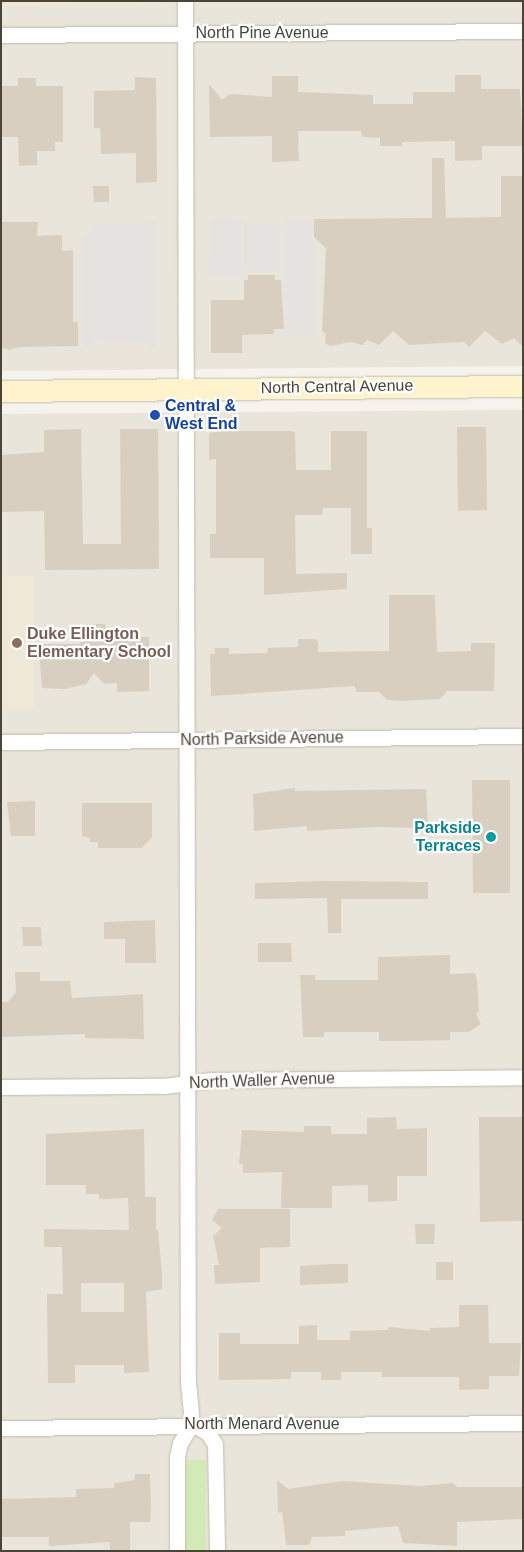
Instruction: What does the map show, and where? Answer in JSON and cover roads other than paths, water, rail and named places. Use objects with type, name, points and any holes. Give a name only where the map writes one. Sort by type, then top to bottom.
[{"type":"street","points":[[177,1551],[177,1457],[180,1443],[192,1424],[188,1382],[189,1082],[186,740],[185,1]]},
{"type":"street","name":"North Pine Avenue","points":[[1,35],[523,31]]},
{"type":"street","name":"North Central Avenue","points":[[1,391],[523,386]]},
{"type":"street","name":"North Parkside Avenue","points":[[1,742],[523,736]]},
{"type":"street","name":"North Waller Avenue","points":[[1,1087],[164,1086],[189,1082],[523,1077]]},
{"type":"street","name":"North Menard Avenue","points":[[1,1428],[192,1424],[523,1423]]},
{"type":"street","points":[[192,1424],[208,1433],[215,1444],[217,1551]]},
{"type":"place","name":"Central & West End","points":[[155,415]]},
{"type":"place","name":"Duke Ellington Elementary School","points":[[17,643]]},
{"type":"place","name":"Parkside Terraces","points":[[491,837]]}]
